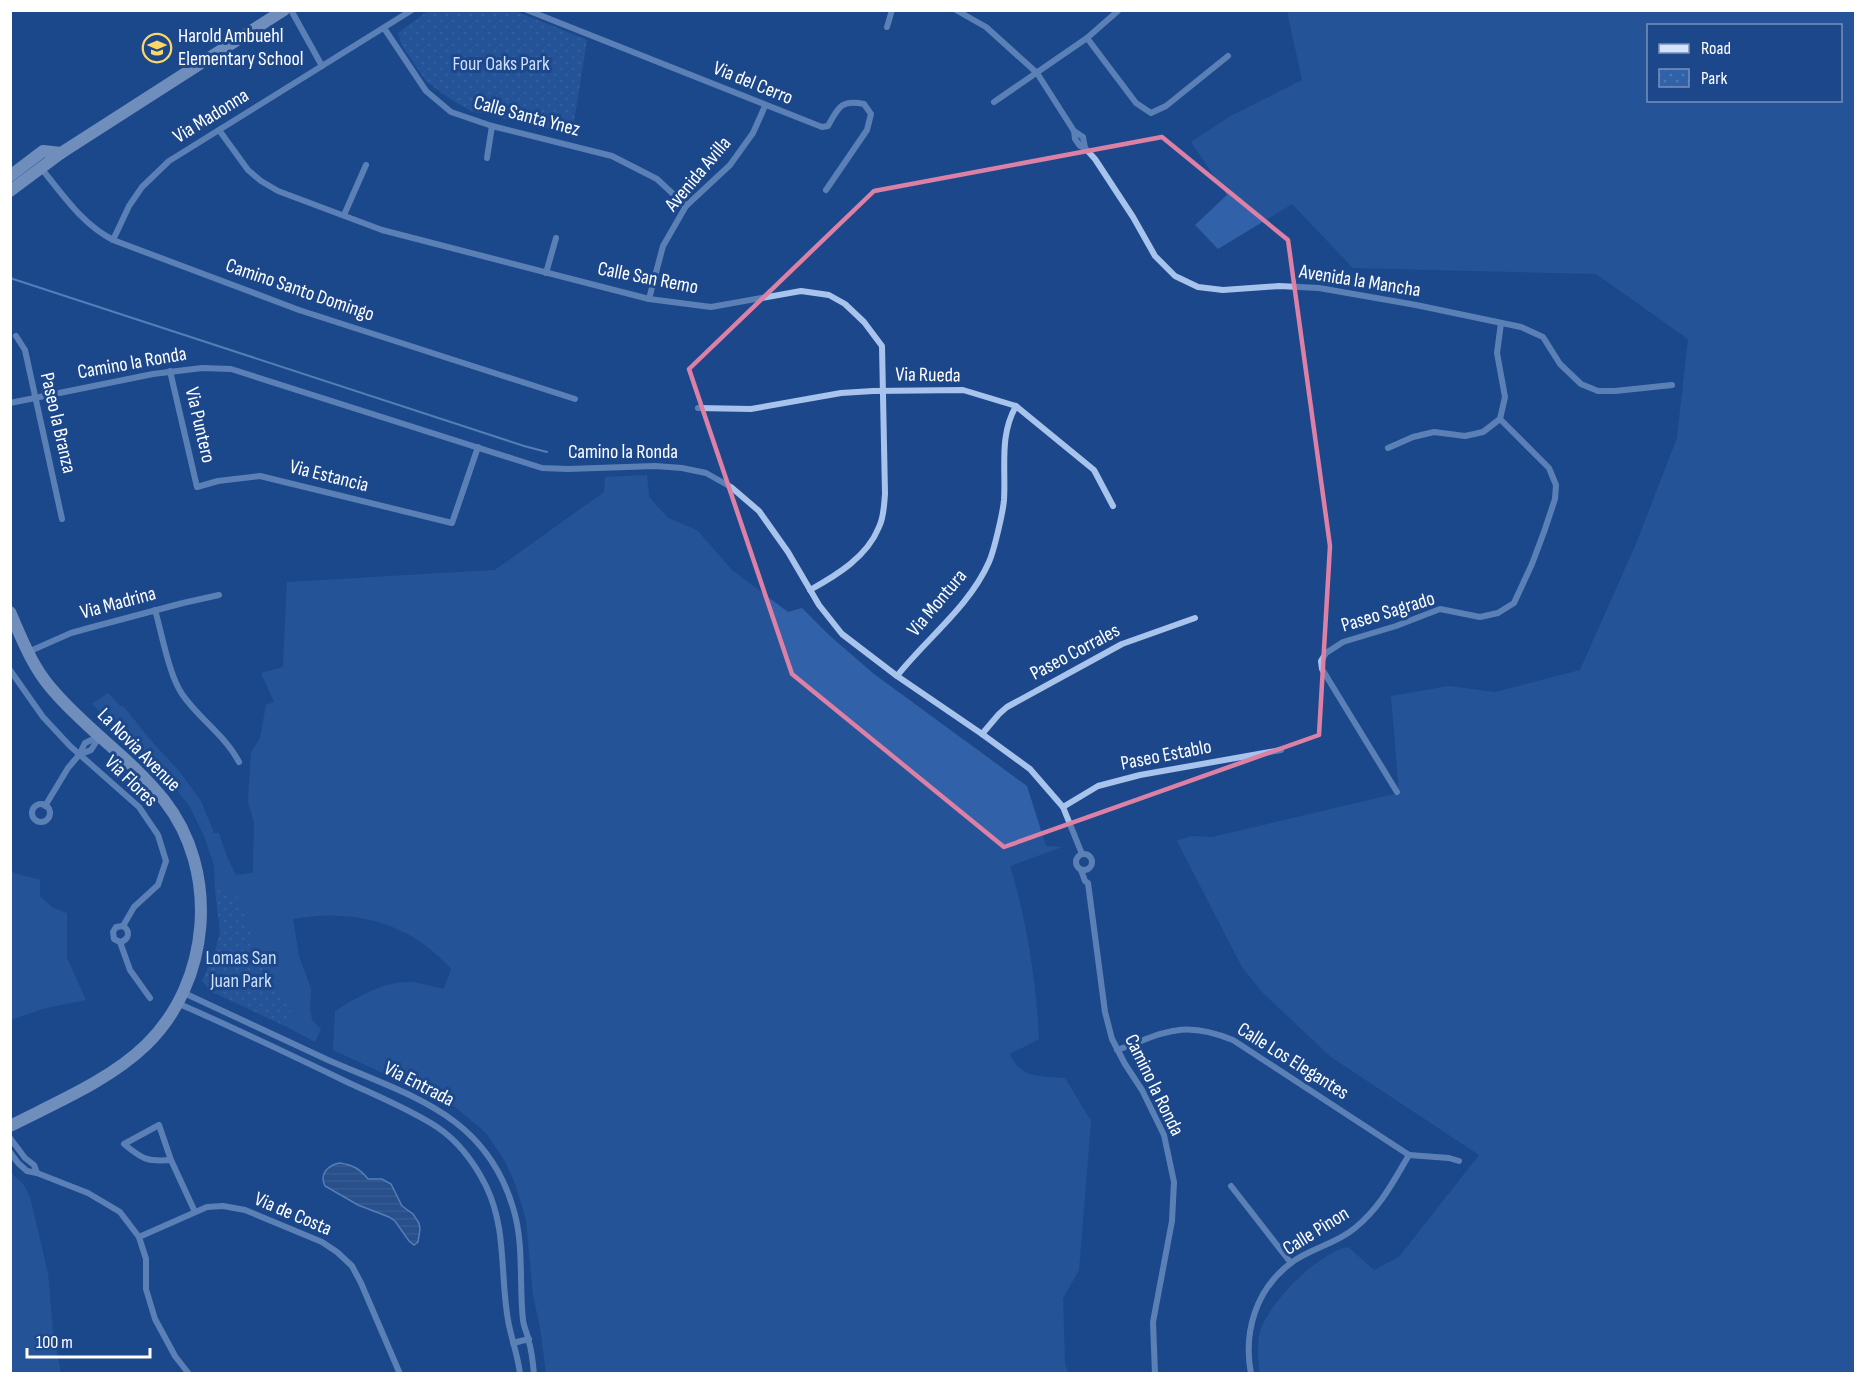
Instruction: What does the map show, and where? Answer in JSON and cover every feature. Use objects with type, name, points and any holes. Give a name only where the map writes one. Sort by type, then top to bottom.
[{"type":"main road","points":[[10,190],[61,153],[284,10]]},
{"type":"main road","points":[[10,176],[43,151],[61,153]]},
{"type":"main road","name":"La Novia Avenue","points":[[10,612],[27,652],[50,687],[72,711],[139,772],[164,800],[183,830],[195,862],[201,894],[198,950],[180,998],[167,1020],[146,1045],[122,1064],[94,1082],[10,1126]]},
{"type":"street","points":[[291,10],[322,66]]},
{"type":"street","name":"Via Madonna","points":[[113,240],[129,206],[142,187],[170,161],[411,10]]},
{"type":"street","name":"Via del Cerro","points":[[528,10],[822,127],[828,126],[837,110],[844,104],[854,102],[864,104],[871,114],[867,130],[826,190]]},
{"type":"street","points":[[887,27],[892,10]]},
{"type":"street","name":"Avenida la Mancha","points":[[957,10],[986,27],[1037,73],[1074,131],[1083,137],[1085,148],[1095,159],[1133,217],[1155,256],[1175,276],[1198,287],[1223,291],[1279,286],[1319,288],[1521,327],[1543,337],[1560,364],[1581,384],[1598,391],[1672,385]]},
{"type":"street","points":[[994,102],[1087,38],[1119,10]]},
{"type":"street","name":"Calle Santa Ynez","points":[[384,28],[426,91],[450,112],[492,126],[612,156],[657,179],[686,206]]},
{"type":"street","points":[[1087,38],[1136,103],[1151,113],[1166,106],[1228,56]]},
{"type":"street","name":"Avenida Avilla","points":[[649,299],[663,246],[686,206],[730,165],[753,133],[765,106]]},
{"type":"street","points":[[487,158],[492,126]]},
{"type":"street","name":"Calle San Remo","points":[[219,130],[248,170],[261,181],[278,191],[382,230],[649,299],[711,307],[801,291],[829,295],[845,304],[864,322],[882,346],[885,494],[880,526],[867,549],[848,565],[810,590]]},
{"type":"street","points":[[344,215],[366,165]]},
{"type":"street","name":"Camino Santo Domingo","points":[[41,168],[85,220],[113,240],[299,310],[574,399]]},
{"type":"street","points":[[546,273],[556,238]]},
{"type":"street","points":[[1389,448],[1413,437],[1434,432],[1465,436],[1483,432],[1500,419],[1505,397],[1497,353],[1501,323]]},
{"type":"street","name":"Paseo la Branza","points":[[16,336],[25,350],[62,519]]},
{"type":"street","name":"Camino la Ronda","points":[[10,403],[170,371],[202,368],[231,369],[542,468],[568,470],[656,466],[706,473],[730,486],[759,511],[788,552],[810,590],[842,634],[897,676],[1030,769],[1064,807],[1082,854]]},
{"type":"street","name":"Via Puntero","points":[[170,371],[198,486]]},
{"type":"street","name":"Via Rueda","points":[[698,408],[751,409],[841,393],[963,390],[1016,406],[1094,470],[1113,506]]},
{"type":"street","name":"Via Montura","points":[[897,676],[971,594],[990,561],[1004,502],[1004,441],[1010,417],[1016,406]]},
{"type":"street","name":"Paseo Sagrado","points":[[1397,792],[1322,669],[1321,661],[1326,653],[1343,642],[1396,626],[1440,609],[1480,617],[1498,613],[1514,603],[1544,532],[1555,499],[1556,485],[1549,468],[1500,419]]},
{"type":"street","name":"Via Estancia","points":[[198,486],[260,476],[452,523],[478,447]]},
{"type":"street","name":"Via Madrina","points":[[27,652],[71,633],[219,595]]},
{"type":"street","points":[[155,610],[172,672],[182,694],[231,748],[239,762]]},
{"type":"street","name":"Paseo Corrales","points":[[982,734],[1007,707],[1111,650],[1134,639],[1195,618]]},
{"type":"street","name":"Via Flores","points":[[10,670],[13,682],[43,717],[80,755],[139,807],[158,835],[166,861],[158,885],[134,907],[123,926]]},
{"type":"street","points":[[45,806],[68,768],[80,755],[91,750],[100,736]]},
{"type":"street","name":"Paseo Establo","points":[[1064,807],[1098,786],[1140,775],[1281,750]]},
{"type":"street","name":"Camino la Ronda","points":[[1082,854],[1091,858],[1092,863],[1088,884],[1105,1012],[1117,1050],[1142,1090],[1164,1135],[1174,1182],[1172,1221],[1153,1323],[1155,1374]]},
{"type":"street","name":"Camino la Ronda","points":[[1082,854],[1076,862],[1088,884]]},
{"type":"street","points":[[1081,870],[1090,867]]},
{"type":"street","name":"Via Flores","points":[[123,926],[129,933],[128,938],[120,942],[114,939],[112,932],[116,927],[123,926]]},
{"type":"street","points":[[120,942],[130,970],[150,998]]},
{"type":"street","name":"Via Entrada","points":[[180,998],[417,1098],[439,1110],[471,1135],[497,1171],[514,1212],[519,1238],[523,1323],[529,1339],[534,1374]]},
{"type":"street","name":"Via Entrada","points":[[180,998],[437,1127],[455,1143],[472,1162],[496,1210],[501,1236],[507,1319],[520,1374]]},
{"type":"street","name":"Calle Los Elegantes","points":[[1117,1050],[1166,1031],[1184,1029],[1217,1034],[1233,1040],[1409,1155]]},
{"type":"street","points":[[315,1066],[320,1056]]},
{"type":"street","points":[[171,1160],[155,1161],[141,1157],[124,1144],[159,1125],[171,1160],[195,1212]]},
{"type":"street","points":[[10,1138],[25,1158],[34,1165],[37,1173]]},
{"type":"street","points":[[10,1152],[18,1164],[27,1171],[88,1193],[120,1212],[140,1237],[146,1259],[146,1289],[152,1312],[175,1356],[189,1374]]},
{"type":"street","points":[[1409,1155],[1459,1161]]},
{"type":"street","name":"Calle Pinon","points":[[1251,1374],[1249,1332],[1257,1303],[1274,1280],[1291,1263],[1331,1243],[1354,1229],[1369,1216],[1376,1209],[1409,1155]]},
{"type":"street","points":[[1231,1186],[1291,1263]]},
{"type":"street","name":"Via de Costa","points":[[140,1237],[207,1207],[223,1206],[245,1210],[322,1242],[352,1266],[362,1283],[400,1374]]},
{"type":"street","points":[[513,1343],[529,1339]]},
{"type":"highlighted area","points":[[1162,137],[1288,240],[1330,546],[1319,735],[1004,847],[792,674],[689,369],[874,191]]},
{"type":"green space","name":"Four Oaks Park","points":[[513,10],[587,40],[572,134],[471,111],[426,81],[402,46],[398,33],[428,11]]},
{"type":"green space","points":[[1287,11],[1855,11],[1855,1373],[1260,1373],[1258,1341],[1260,1332],[1273,1307],[1296,1280],[1323,1258],[1348,1247],[1374,1270],[1399,1257],[1479,1155],[1331,1057],[1263,993],[1242,967],[1177,841],[1191,836],[1212,837],[1399,793],[1391,696],[1449,686],[1495,692],[1580,670],[1636,544],[1677,438],[1688,339],[1596,274],[1353,268],[1292,204],[1218,249],[1195,225],[1227,195],[1191,142],[1229,117],[1302,80]]},
{"type":"green space","points":[[647,475],[649,497],[668,518],[697,530],[732,570],[788,612],[802,608],[874,674],[1027,786],[1046,846],[1062,847],[1010,866],[1030,952],[1039,1039],[1010,1054],[1014,1062],[1026,1072],[1033,1075],[1065,1078],[1091,1121],[1079,1270],[1063,1298],[1065,1364],[1068,1373],[546,1373],[533,1295],[526,1220],[516,1186],[505,1161],[486,1133],[454,1106],[333,1050],[335,1011],[371,991],[391,984],[411,982],[444,989],[451,969],[417,940],[379,922],[337,916],[293,919],[299,956],[311,989],[312,1020],[321,1029],[315,1042],[287,1027],[293,1016],[288,1002],[271,981],[271,963],[266,950],[252,939],[240,899],[215,889],[214,865],[204,836],[190,807],[158,766],[92,704],[108,693],[120,706],[123,706],[179,771],[201,801],[214,833],[219,833],[236,875],[253,873],[254,823],[248,801],[251,753],[260,738],[266,705],[274,702],[261,673],[283,667],[287,582],[495,570],[604,492],[605,477]]},
{"type":"green space","points":[[11,868],[14,873],[40,880],[40,896],[53,908],[67,913],[67,958],[86,1000],[42,1009],[11,1020]]},
{"type":"green space","name":"Lomas San Juan Park","points":[[215,889],[240,898],[252,939],[266,950],[272,963],[271,981],[288,1002],[293,1016],[287,1027],[212,992],[202,981],[215,952],[220,932]]},
{"type":"green space","points":[[11,1173],[24,1185],[30,1197],[48,1273],[53,1331],[61,1373],[11,1373]]},
{"type":"shaded area","points":[[340,1163],[356,1168],[368,1179],[382,1179],[391,1184],[402,1206],[413,1214],[419,1223],[418,1242],[414,1245],[409,1241],[395,1221],[389,1217],[358,1205],[325,1186],[324,1174],[332,1166]]},
{"type":"waterway","points":[[10,278],[547,452]]},
{"type":"place","name":"Harold Ambuehl Elementary School","points":[[157,48]]}]
